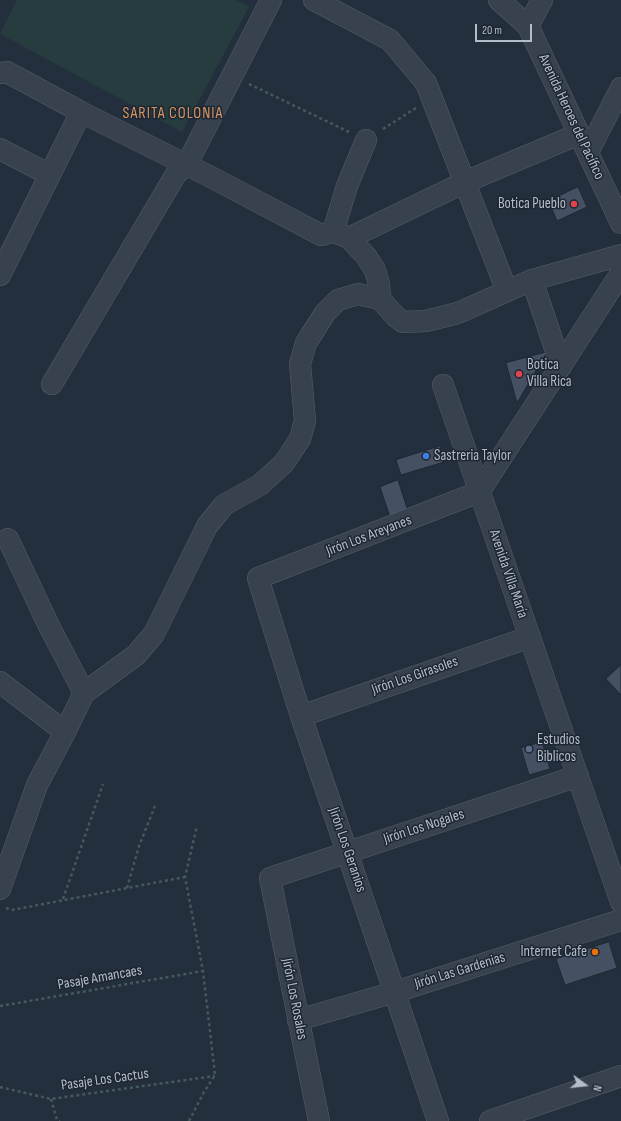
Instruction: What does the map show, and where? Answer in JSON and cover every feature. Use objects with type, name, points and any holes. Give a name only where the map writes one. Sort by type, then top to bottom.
[{"type":"street","points":[[52,384],[176,174],[187,164],[271,0]]},
{"type":"street","points":[[314,0],[390,40],[426,83],[507,291]]},
{"type":"street","name":"Avenida Heroes del Pacífico","points":[[499,0],[528,26],[621,223]]},
{"type":"street","points":[[528,26],[542,0]]},
{"type":"street","points":[[0,73],[7,72],[81,112],[187,164],[321,235],[341,235],[465,182],[584,143],[621,88]]},
{"type":"street","points":[[0,274],[81,112]]},
{"type":"street","points":[[341,235],[347,186],[366,140]]},
{"type":"street","points":[[0,149],[50,175]]},
{"type":"street","points":[[341,235],[366,256],[375,270],[379,284],[380,299]]},
{"type":"street","points":[[0,889],[37,785],[84,692],[136,655],[154,634],[207,526],[224,505],[260,485],[284,463],[300,439],[305,422],[300,364],[306,343],[325,313],[338,300],[358,294],[380,299],[396,317],[403,322],[426,321],[458,313],[532,280],[621,255]]},
{"type":"street","points":[[479,492],[621,273]]},
{"type":"street","points":[[532,280],[561,366]]},
{"type":"street","name":"Avenida Villa María","points":[[443,385],[621,902]]},
{"type":"street","name":"Jirón Los Areyanes","points":[[258,578],[479,492]]},
{"type":"street","points":[[8,539],[49,626],[84,692]]},
{"type":"street","name":"Jirón Los Geranios","points":[[258,578],[301,716],[438,1121]]},
{"type":"street","name":"Jirón Los Girasoles","points":[[301,716],[530,637]]},
{"type":"street","points":[[0,682],[65,732]]},
{"type":"street","name":"Jirón Los Nogales","points":[[270,878],[578,776]]},
{"type":"street","name":"Jirón Los Rosales","points":[[270,878],[319,1121]]},
{"type":"street","name":"Jirón Las Gardenias","points":[[298,1020],[395,992],[621,920]]},
{"type":"street","points":[[490,1121],[621,1076]]},
{"type":"path","points":[[232,76],[366,140],[432,98]]},
{"type":"path","points":[[63,899],[103,784]]},
{"type":"path","points":[[127,888],[139,846],[155,806]]},
{"type":"path","points":[[190,1121],[204,1092],[215,1075],[203,971],[185,877],[197,826]]},
{"type":"path","points":[[0,907],[12,910],[63,899],[185,877]]},
{"type":"path","name":"Pasaje Amancaes","points":[[0,1006],[203,971]]},
{"type":"path","name":"Pasaje Los Cactus","points":[[0,1087],[51,1099],[215,1075]]},
{"type":"path","points":[[51,1099],[57,1120],[60,1121]]},
{"type":"green space","points":[[17,0],[236,0],[249,7],[182,132],[0,34]]},
{"type":"building","points":[[578,187],[587,207],[557,221],[551,207],[558,203],[555,198]]},
{"type":"building","points":[[547,352],[517,403],[506,363]]},
{"type":"building","points":[[440,446],[444,462],[401,475],[396,460]]},
{"type":"building","points":[[398,480],[408,511],[390,517],[380,487]]},
{"type":"building","points":[[621,665],[621,695],[606,679]]},
{"type":"building","points":[[542,742],[550,769],[529,775],[521,748]]},
{"type":"building","points":[[609,942],[617,968],[565,985],[556,959]]},
{"type":"place","name":"Botica Pueblo","points":[[574,204]]},
{"type":"place","name":"Botica Villa Rica","points":[[519,374]]},
{"type":"place","name":"Sastreria Taylor","points":[[426,456]]},
{"type":"place","name":"Estudios Biblicos","points":[[529,749]]},
{"type":"place","name":"Internet Cafe","points":[[595,952]]},
{"type":"district","name":"SARITA COLONIA","points":[[173,114]]}]
